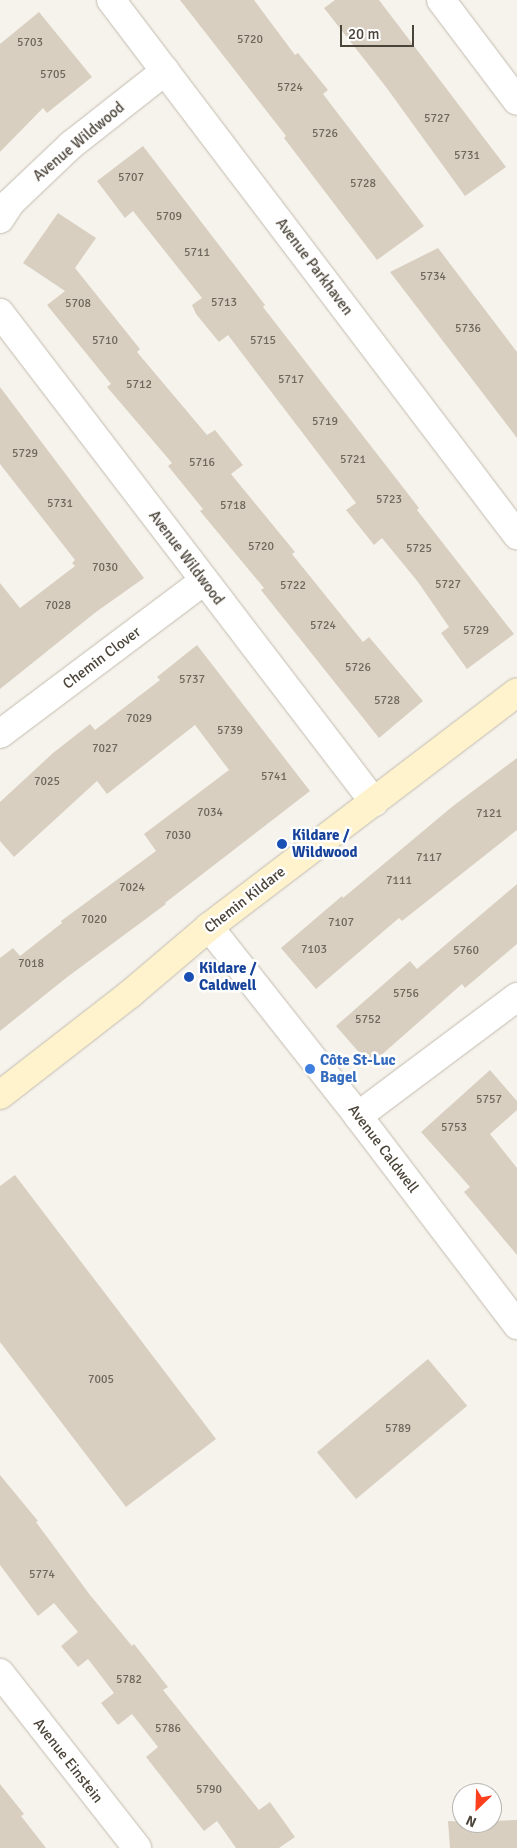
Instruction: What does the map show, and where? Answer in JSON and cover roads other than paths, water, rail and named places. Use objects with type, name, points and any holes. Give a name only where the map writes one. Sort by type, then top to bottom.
[{"type":"street","name":"Avenue Parkhaven","points":[[110,0],[517,535]]},
{"type":"street","points":[[441,0],[517,101]]},
{"type":"street","name":"Avenue Wildwood","points":[[0,219],[11,202],[71,145],[165,71]]},
{"type":"street","name":"Avenue Wildwood","points":[[0,313],[374,802]]},
{"type":"street","name":"Chemin Clover","points":[[0,734],[204,581]]},
{"type":"street","name":"Chemin Kildare","points":[[0,1095],[130,994],[209,927],[517,692]]},
{"type":"street","name":"Avenue Caldwell","points":[[209,927],[358,1116],[517,1324]]},
{"type":"street","points":[[358,1116],[517,997]]},
{"type":"street","name":"Avenue Einstein","points":[[0,1673],[137,1848]]},
{"type":"place","name":"Kildare / Wildwood","points":[[282,844]]},
{"type":"place","name":"Kildare / Caldwell","points":[[189,977]]},
{"type":"place","name":"Côte St-Luc Bagel","points":[[310,1069]]}]
